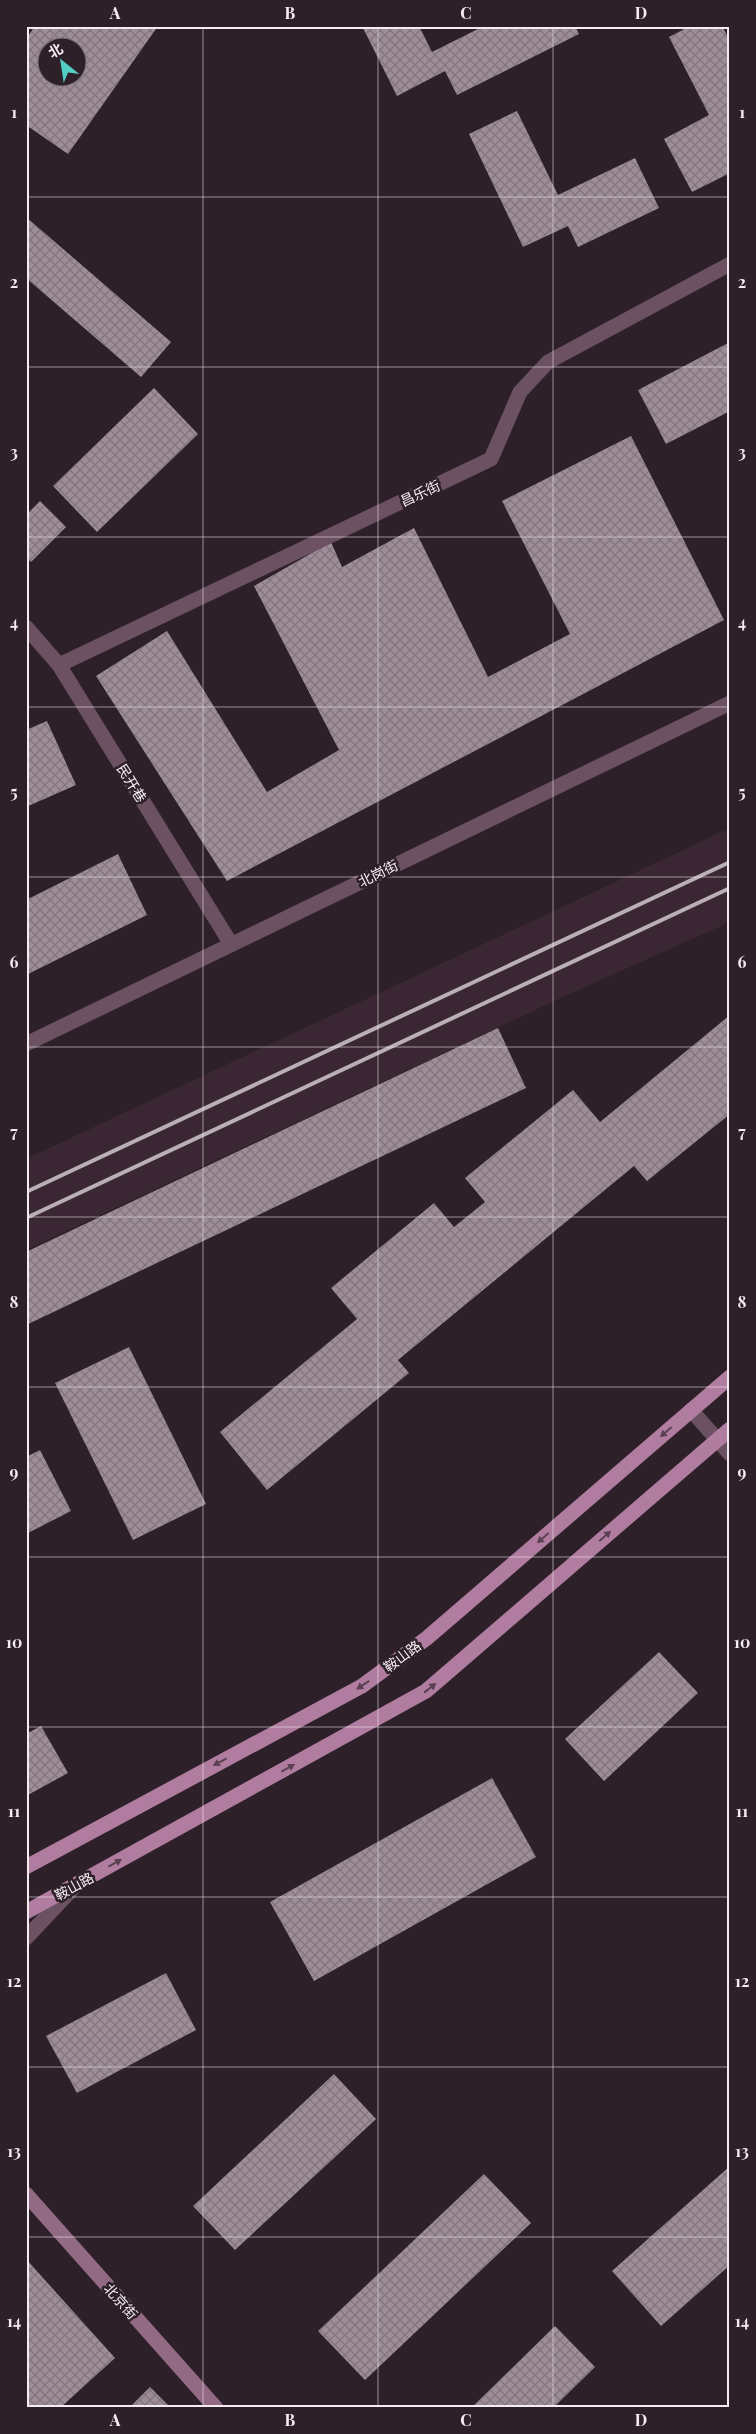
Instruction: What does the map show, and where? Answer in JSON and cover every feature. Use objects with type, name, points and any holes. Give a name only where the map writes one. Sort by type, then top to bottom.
[{"type":"main road","name":"鞍山路","points":[[26,1867],[362,1686],[427,1638],[730,1377]]},
{"type":"main road","name":"鞍山路","points":[[26,1912],[426,1691],[730,1428]]},
{"type":"street","name":"昌乐街","points":[[59,665],[491,459],[520,392],[548,362],[730,264]]},
{"type":"street","name":"民开巷","points":[[26,627],[59,665],[231,944]]},
{"type":"street","name":"北岗街","points":[[26,1044],[730,703]]},
{"type":"street","points":[[691,1410],[730,1454]]},
{"type":"street","points":[[26,1938],[79,1883]]},
{"type":"street","name":"北京街","points":[[26,2194],[216,2408]]},
{"type":"shaded area","points":[[730,828],[730,922],[565,996],[26,1250],[26,1159]]},
{"type":"building","points":[[35,26],[158,26],[68,154],[26,125],[26,39]]},
{"type":"building","points":[[362,26],[419,26],[432,52],[484,26],[575,26],[579,34],[457,95],[445,71],[397,96]]},
{"type":"building","points":[[690,26],[722,26],[730,41],[730,173],[692,192],[664,139],[709,115],[669,37]]},
{"type":"building","points":[[517,111],[558,195],[635,158],[659,208],[578,247],[568,226],[523,247],[469,134]]},
{"type":"building","points":[[26,217],[171,342],[141,377],[26,278]]},
{"type":"building","points":[[730,342],[730,411],[666,444],[638,390]]},
{"type":"building","points":[[154,388],[198,434],[97,532],[53,486]]},
{"type":"building","points":[[631,436],[724,620],[227,881],[96,676],[167,631],[267,792],[339,750],[254,586],[331,542],[342,567],[414,528],[488,677],[570,634],[502,501]]},
{"type":"building","points":[[40,501],[66,527],[31,562],[26,558],[26,515]]},
{"type":"building","points":[[47,721],[76,785],[26,807],[26,730]]},
{"type":"building","points":[[118,854],[147,915],[26,975],[26,900]]},
{"type":"building","points":[[730,1015],[730,1114],[647,1181],[634,1166],[398,1360],[409,1373],[267,1490],[220,1432],[357,1319],[331,1288],[434,1203],[454,1227],[485,1202],[465,1178],[573,1090],[600,1122]]},
{"type":"building","points":[[498,1028],[526,1088],[26,1325],[26,1252]]},
{"type":"building","points":[[129,1347],[206,1504],[133,1540],[55,1383]]},
{"type":"building","points":[[40,1450],[71,1511],[26,1534],[26,1457]]},
{"type":"building","points":[[659,1652],[698,1693],[604,1781],[565,1739]]},
{"type":"building","points":[[41,1726],[68,1773],[26,1796],[26,1734]]},
{"type":"building","points":[[492,1778],[536,1857],[314,1981],[270,1902]]},
{"type":"building","points":[[166,1973],[196,2030],[77,2093],[46,2036]]},
{"type":"building","points":[[334,2074],[376,2119],[235,2250],[193,2206]]},
{"type":"building","points":[[730,2166],[730,2265],[661,2326],[612,2271]]},
{"type":"building","points":[[484,2174],[531,2223],[365,2380],[318,2331]]},
{"type":"building","points":[[26,2259],[115,2358],[60,2408],[26,2408]]},
{"type":"building","points":[[555,2326],[595,2367],[553,2408],[471,2408]]},
{"type":"building","points":[[150,2387],[171,2408],[129,2408]]},
{"type":"railway","points":[[26,1192],[730,862]]},
{"type":"railway","points":[[26,1218],[730,888]]}]
